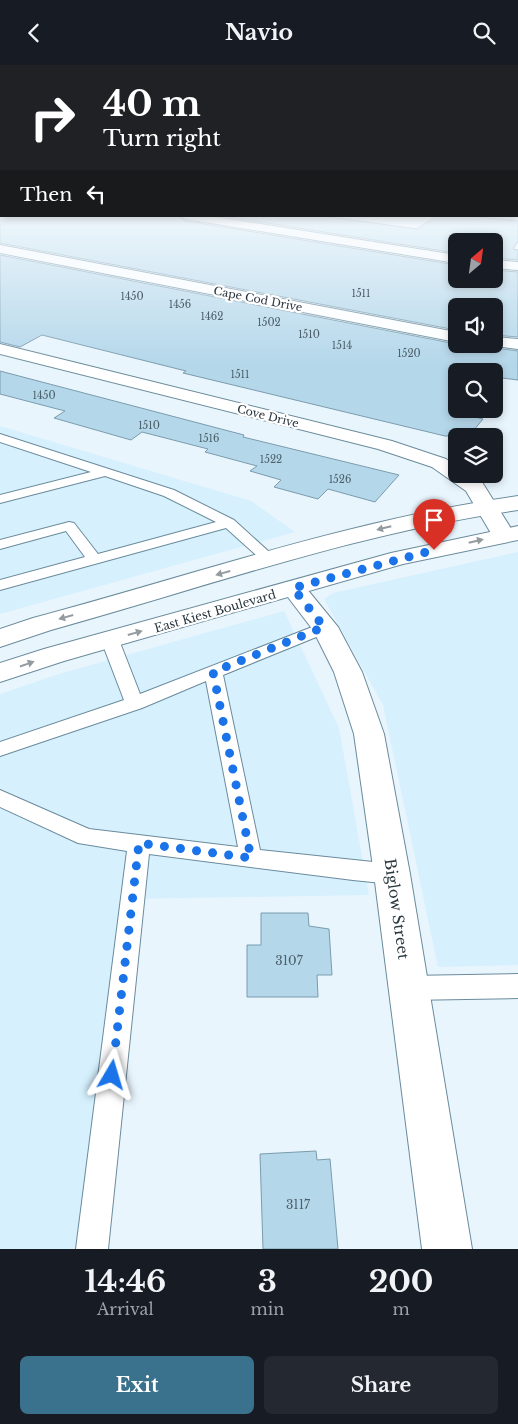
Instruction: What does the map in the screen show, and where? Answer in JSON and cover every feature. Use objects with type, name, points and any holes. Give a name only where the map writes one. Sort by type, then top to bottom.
[{"type":"street","name":"Cape Cod Drive","points":[[27,254],[448,335]]},
{"type":"street","points":[[426,254],[448,258]]},
{"type":"street","points":[[503,265],[518,266]]},
{"type":"street","points":[[503,343],[518,344]]},
{"type":"street","name":"Cove Drive","points":[[0,349],[385,445],[439,463],[474,487],[511,534]]},
{"type":"street","points":[[0,639],[42,624],[377,530],[488,506],[518,503]]},
{"type":"street","name":"East Kiest Boulevard","points":[[0,673],[54,655],[110,641],[399,558],[511,534]]},
{"type":"street","name":"Biglow Street","points":[[270,560],[324,627],[348,672],[369,734],[392,874],[447,1249]]},
{"type":"lane","points":[[0,438],[169,493],[229,523],[270,560]]},
{"type":"lane","points":[[0,450],[22,445]]},
{"type":"lane","points":[[0,499],[107,472]]},
{"type":"lane","points":[[0,585],[229,523]]},
{"type":"lane","points":[[0,545],[69,526],[95,560]]},
{"type":"lane","points":[[0,749],[135,703],[324,627]]},
{"type":"lane","points":[[110,641],[135,703]]},
{"type":"lane","points":[[213,672],[251,858]]},
{"type":"lane","points":[[0,798],[86,837],[353,871],[392,874]]},
{"type":"lane","points":[[92,1249],[139,843]]},
{"type":"lane","points":[[408,988],[518,986]]},
{"type":"shaded area","points":[[0,426],[251,501],[295,532],[0,614]]},
{"type":"shaded area","points":[[518,552],[518,965],[438,967],[383,705],[324,599],[333,593]]},
{"type":"shaded area","points":[[284,611],[339,728],[369,895],[124,899],[79,1249],[0,1249],[0,694],[59,674]]},
{"type":"building","points":[[59,254],[390,254],[448,264],[448,288],[503,288],[503,271],[518,272],[518,337],[503,336],[503,298],[448,298],[448,328]]},
{"type":"building","points":[[503,254],[518,254],[518,260],[503,259]]},
{"type":"building","points":[[0,255],[448,342],[448,353],[503,353],[503,349],[518,351],[518,380],[503,378],[503,363],[448,363],[448,418],[483,419],[476,428],[448,428],[448,436],[445,436],[183,373],[186,371],[42,335],[20,347],[0,342]]},
{"type":"building","points":[[0,371],[244,435],[243,437],[399,475],[375,502],[328,489],[318,499],[274,487],[281,480],[250,471],[257,466],[205,452],[208,449],[142,432],[131,440],[54,418],[65,411],[0,394]]},
{"type":"building","points":[[261,913],[308,913],[309,926],[329,929],[332,975],[317,975],[318,997],[247,997],[247,945],[261,945]]},
{"type":"building","points":[[316,1151],[317,1160],[330,1159],[338,1249],[263,1249],[260,1154]]},
{"type":"route","points":[[112,1075],[139,843],[251,858],[213,672],[324,627],[293,588],[434,550]]}]
